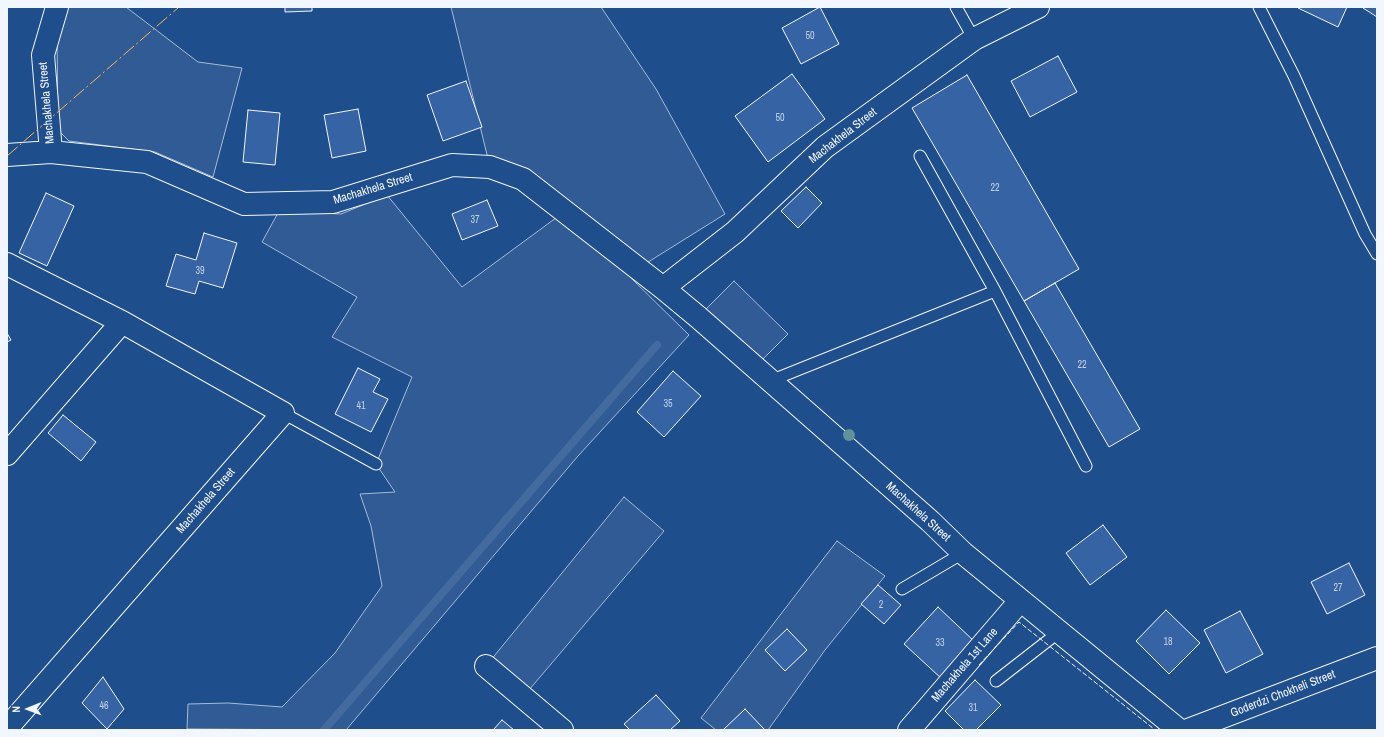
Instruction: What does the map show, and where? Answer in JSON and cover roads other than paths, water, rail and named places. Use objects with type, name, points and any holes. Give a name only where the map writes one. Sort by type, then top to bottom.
[{"type":"street","name":"Machakhela Street","points":[[51,152],[43,54],[57,7]]},
{"type":"street","name":"Machakhela Street","points":[[663,288],[735,232],[824,147],[974,39],[1038,7]]},
{"type":"street","name":"Machakhela Street","points":[[7,156],[51,152],[147,162],[244,204],[333,202],[452,165],[490,167],[523,179],[663,288],[930,521],[963,553],[1177,729]]},
{"type":"street","points":[[7,264],[122,322],[283,413]]},
{"type":"street","points":[[7,454],[122,322]]},
{"type":"street","name":"Machakhela Street","points":[[7,728],[283,413]]},
{"type":"street","name":"Machakhela 1st Lane","points":[[909,730],[1020,601]]},
{"type":"street","name":"Goderdzi Chokheli Street","points":[[1177,729],[1377,658]]},
{"type":"street","points":[[486,666],[562,730]]},
{"type":"lane","points":[[956,7],[974,39]]},
{"type":"lane","points":[[1259,7],[1294,76],[1365,234],[1377,254]]},
{"type":"lane","points":[[920,156],[995,291],[1086,466]]},
{"type":"lane","points":[[770,380],[995,291]]},
{"type":"lane","points":[[283,413],[376,464]]},
{"type":"lane","points":[[902,589],[963,553]]},
{"type":"lane","points":[[996,681],[1059,632]]},
{"type":"waterway","points":[[324,730],[657,345]]}]
